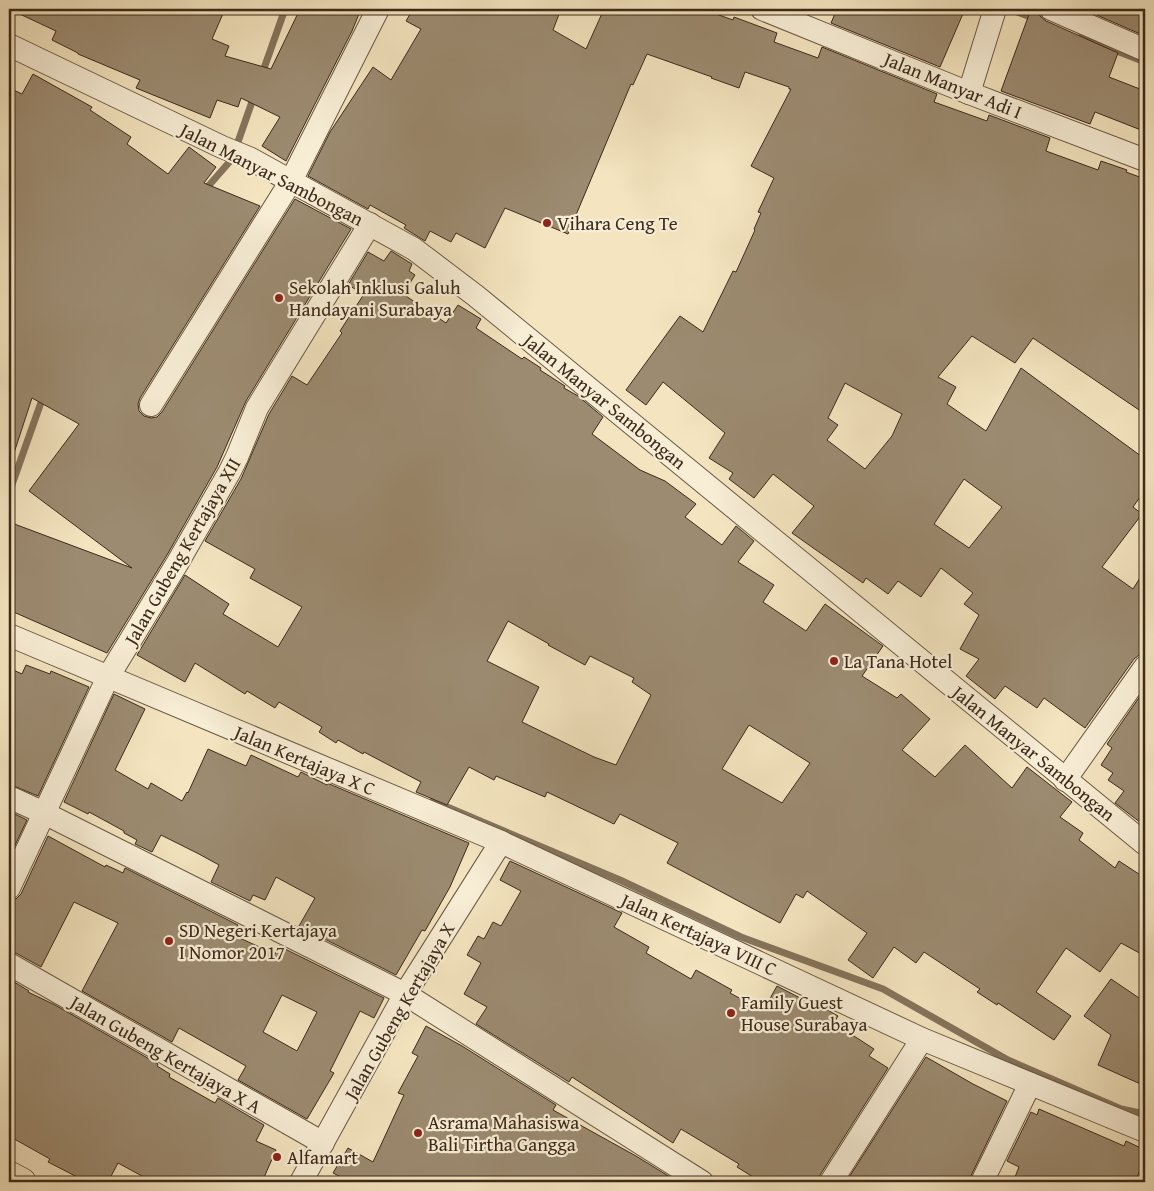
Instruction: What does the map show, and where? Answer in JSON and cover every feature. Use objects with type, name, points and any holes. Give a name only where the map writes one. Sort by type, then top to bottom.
[{"type":"main road","points":[[9,1175],[22,1182]]},
{"type":"street","points":[[151,405],[291,181],[378,9]]},
{"type":"street","name":"Jalan Manyar Adi I","points":[[762,9],[1145,160]]},
{"type":"street","points":[[1051,9],[1145,50]]},
{"type":"street","points":[[969,92],[994,11]]},
{"type":"street","name":"Jalan Manyar Sambongan","points":[[9,45],[222,147],[249,158],[414,249],[476,296],[1145,844]]},
{"type":"street","name":"Jalan Gubeng Kertajaya XII","points":[[9,888],[111,673],[238,457],[257,408],[370,224]]},
{"type":"street","name":"Jalan Kertajaya X C","points":[[9,635],[111,673],[501,842]]},
{"type":"street","points":[[1065,780],[1145,667]]},
{"type":"street","points":[[9,797],[405,994],[702,1182]]},
{"type":"street","name":"Jalan Gubeng Kertajaya X","points":[[310,1179],[323,1143],[405,994],[501,842]]},
{"type":"street","name":"Jalan Kertajaya VIII C","points":[[501,842],[922,1039],[1145,1132]]},
{"type":"street","name":"Jalan Gubeng Kertajaya X A","points":[[9,964],[323,1143]]},
{"type":"street","points":[[831,1182],[922,1039]]},
{"type":"street","points":[[982,1182],[1030,1084]]},
{"type":"building","points":[[9,9],[225,9],[212,39],[229,46],[225,56],[271,69],[300,9],[361,9],[352,31],[286,161],[262,146],[280,117],[241,98],[238,107],[217,100],[210,118],[136,88],[140,80],[78,54],[52,40],[56,31]]},
{"type":"building","points":[[413,9],[561,9],[553,30],[586,49],[604,9],[702,9],[733,20],[734,17],[777,33],[774,42],[818,58],[822,47],[937,94],[934,102],[987,121],[989,115],[1050,138],[1046,151],[1098,170],[1101,161],[1127,170],[1126,172],[1145,179],[1145,414],[1033,338],[1015,363],[972,336],[938,377],[956,387],[947,404],[986,431],[1021,368],[1145,459],[1145,490],[1133,507],[1142,514],[1102,567],[1133,589],[1145,570],[1145,654],[1139,655],[1134,659],[1085,728],[1044,698],[1037,708],[1005,686],[995,699],[966,676],[979,659],[960,649],[979,615],[964,604],[973,593],[941,568],[921,597],[898,581],[888,594],[866,578],[863,583],[792,533],[814,506],[773,474],[754,498],[729,479],[733,473],[709,458],[725,433],[663,382],[646,405],[626,390],[680,316],[703,332],[733,271],[736,272],[755,230],[761,213],[758,212],[774,178],[751,166],[791,89],[745,72],[739,88],[647,54],[633,85],[631,84],[568,234],[505,208],[485,248],[456,233],[451,242],[430,231],[425,241],[404,228],[406,225],[370,205],[368,209],[308,176],[330,132],[373,67],[391,80],[421,29],[406,21]],"holes":[[[845,383],[902,414],[892,436],[865,469],[827,440],[838,425],[828,418]],[[964,479],[1002,507],[969,548],[934,524]]]},
{"type":"building","points":[[837,9],[965,9],[940,67],[831,23]]},
{"type":"building","points":[[1031,9],[1038,9],[1040,16],[1046,21],[1118,53],[1109,77],[1145,91],[1145,118],[1141,130],[1095,112],[1090,124],[1001,91]]},
{"type":"building","points":[[1083,9],[1145,9],[1145,36]]},
{"type":"building","points":[[33,74],[92,107],[90,110],[131,137],[127,144],[168,174],[189,147],[216,167],[204,183],[260,206],[140,398],[138,404],[139,411],[144,416],[157,417],[162,412],[295,199],[351,229],[246,401],[217,467],[167,555],[107,653],[9,610],[9,522],[132,568],[29,491],[79,424],[32,398],[13,456],[9,455],[9,88],[22,94]]},
{"type":"building","points":[[391,251],[412,264],[409,271],[415,275],[403,294],[446,323],[458,305],[481,319],[476,328],[522,359],[524,357],[541,368],[540,370],[565,386],[564,388],[578,396],[603,417],[592,434],[640,470],[665,481],[696,504],[685,517],[722,545],[736,526],[754,541],[738,562],[774,585],[763,602],[806,631],[825,604],[883,646],[862,676],[897,698],[901,694],[930,719],[902,750],[935,777],[965,745],[1012,788],[1027,767],[1072,802],[1060,817],[1083,833],[1079,840],[1115,868],[1119,861],[1145,878],[1145,956],[1121,943],[1100,972],[1066,948],[1036,992],[1071,1016],[1054,1040],[998,1003],[997,1005],[977,992],[980,989],[924,952],[916,963],[894,947],[873,978],[848,960],[867,933],[807,891],[803,898],[796,894],[780,923],[667,863],[678,843],[620,814],[614,824],[547,792],[545,797],[496,776],[494,780],[469,767],[447,805],[416,792],[421,782],[338,740],[336,743],[319,732],[322,727],[279,702],[275,708],[247,691],[245,694],[195,663],[185,682],[137,655],[185,575],[229,604],[223,614],[278,647],[302,607],[250,578],[255,569],[205,541],[241,479],[269,414],[292,376],[307,385],[342,333],[340,331],[364,294],[348,285],[368,252],[384,261]],"holes":[[[508,621],[585,665],[590,656],[634,678],[632,682],[651,695],[616,765],[594,757],[522,722],[539,687],[487,661]],[[749,725],[810,763],[782,803],[722,769]]]},
{"type":"building","points":[[26,665],[50,674],[51,671],[89,687],[38,796],[9,784],[9,668],[22,674]]},
{"type":"building","points":[[1145,689],[1145,826],[1115,803],[1124,791],[1108,780],[1113,773],[1101,765],[1112,748],[1107,744]]},
{"type":"building","points":[[114,694],[145,709],[115,770],[148,789],[151,783],[182,801],[188,793],[208,749],[246,766],[251,755],[298,777],[301,772],[327,785],[327,783],[469,843],[450,887],[425,931],[422,930],[396,975],[299,926],[315,898],[276,877],[265,900],[253,895],[250,901],[211,882],[219,865],[199,854],[161,835],[152,852],[135,844],[137,840],[124,833],[124,831],[89,812],[88,814],[64,802]]},
{"type":"building","points":[[9,811],[27,820],[9,858]]},
{"type":"building","points":[[48,836],[105,867],[106,865],[123,873],[125,868],[238,925],[233,935],[275,954],[279,946],[384,998],[374,1018],[360,1011],[330,1071],[334,1073],[307,1119],[238,1080],[246,1066],[179,1028],[172,1042],[82,991],[118,923],[74,902],[41,967],[9,951],[9,901],[16,899],[21,894]],"holes":[[[282,995],[317,1012],[297,1051],[263,1032]]]},
{"type":"building","points":[[510,861],[622,913],[614,927],[649,947],[646,953],[691,979],[696,970],[732,990],[730,993],[763,1011],[777,986],[838,1016],[834,1023],[874,1049],[869,1056],[888,1068],[820,1175],[818,1182],[761,1182],[737,1167],[739,1164],[681,1129],[673,1143],[572,1077],[569,1082],[476,1024],[487,1007],[464,994],[481,963],[467,955],[478,936],[484,939],[493,922],[501,926],[521,891],[500,880]]},
{"type":"building","points":[[9,979],[28,992],[55,1005],[158,1064],[157,1066],[170,1074],[169,1077],[215,1103],[218,1098],[264,1125],[256,1141],[276,1150],[262,1182],[153,1182],[118,1163],[108,1182],[87,1182],[48,1162],[50,1159],[9,1136]]},
{"type":"building","points":[[1111,979],[1145,1002],[1145,1086],[1098,1065],[1111,1035],[1084,1016]]},
{"type":"building","points":[[426,1026],[462,1046],[556,1105],[553,1110],[636,1156],[678,1182],[351,1182],[333,1173],[348,1148],[373,1162],[404,1095],[398,1093],[418,1056],[412,1053]]},
{"type":"building","points":[[926,1057],[1007,1101],[968,1182],[846,1182]]},
{"type":"building","points":[[1039,1109],[1124,1146],[1126,1141],[1145,1150],[1145,1158],[1135,1182],[1013,1182],[1019,1167],[1007,1161],[1031,1112],[1037,1115]]},
{"type":"waterway","points":[[262,74],[285,9]]},
{"type":"waterway","points":[[1009,9],[1036,19]]},
{"type":"waterway","points":[[1081,37],[1145,62]]},
{"type":"waterway","points":[[204,191],[232,159],[254,96]]},
{"type":"waterway","points":[[9,493],[44,394]]},
{"type":"waterway","points":[[433,801],[620,880],[741,937],[883,989],[1008,1060],[1121,1109],[1145,1114]]},
{"type":"place","name":"Vihara Ceng Te","points":[[547,223]]},
{"type":"place","name":"Sekolah Inklusi Galuh Handayani Surabaya","points":[[279,298]]},
{"type":"place","name":"La Tana Hotel","points":[[834,661]]},
{"type":"place","name":"SD Negeri Kertajaya I Nomor 2017","points":[[169,941]]},
{"type":"place","name":"Family Guest House Surabaya","points":[[731,1013]]},
{"type":"place","name":"Asrama Mahasiswa Bali Tirtha Gangga","points":[[418,1133]]},
{"type":"place","name":"Alfamart","points":[[277,1157]]}]
